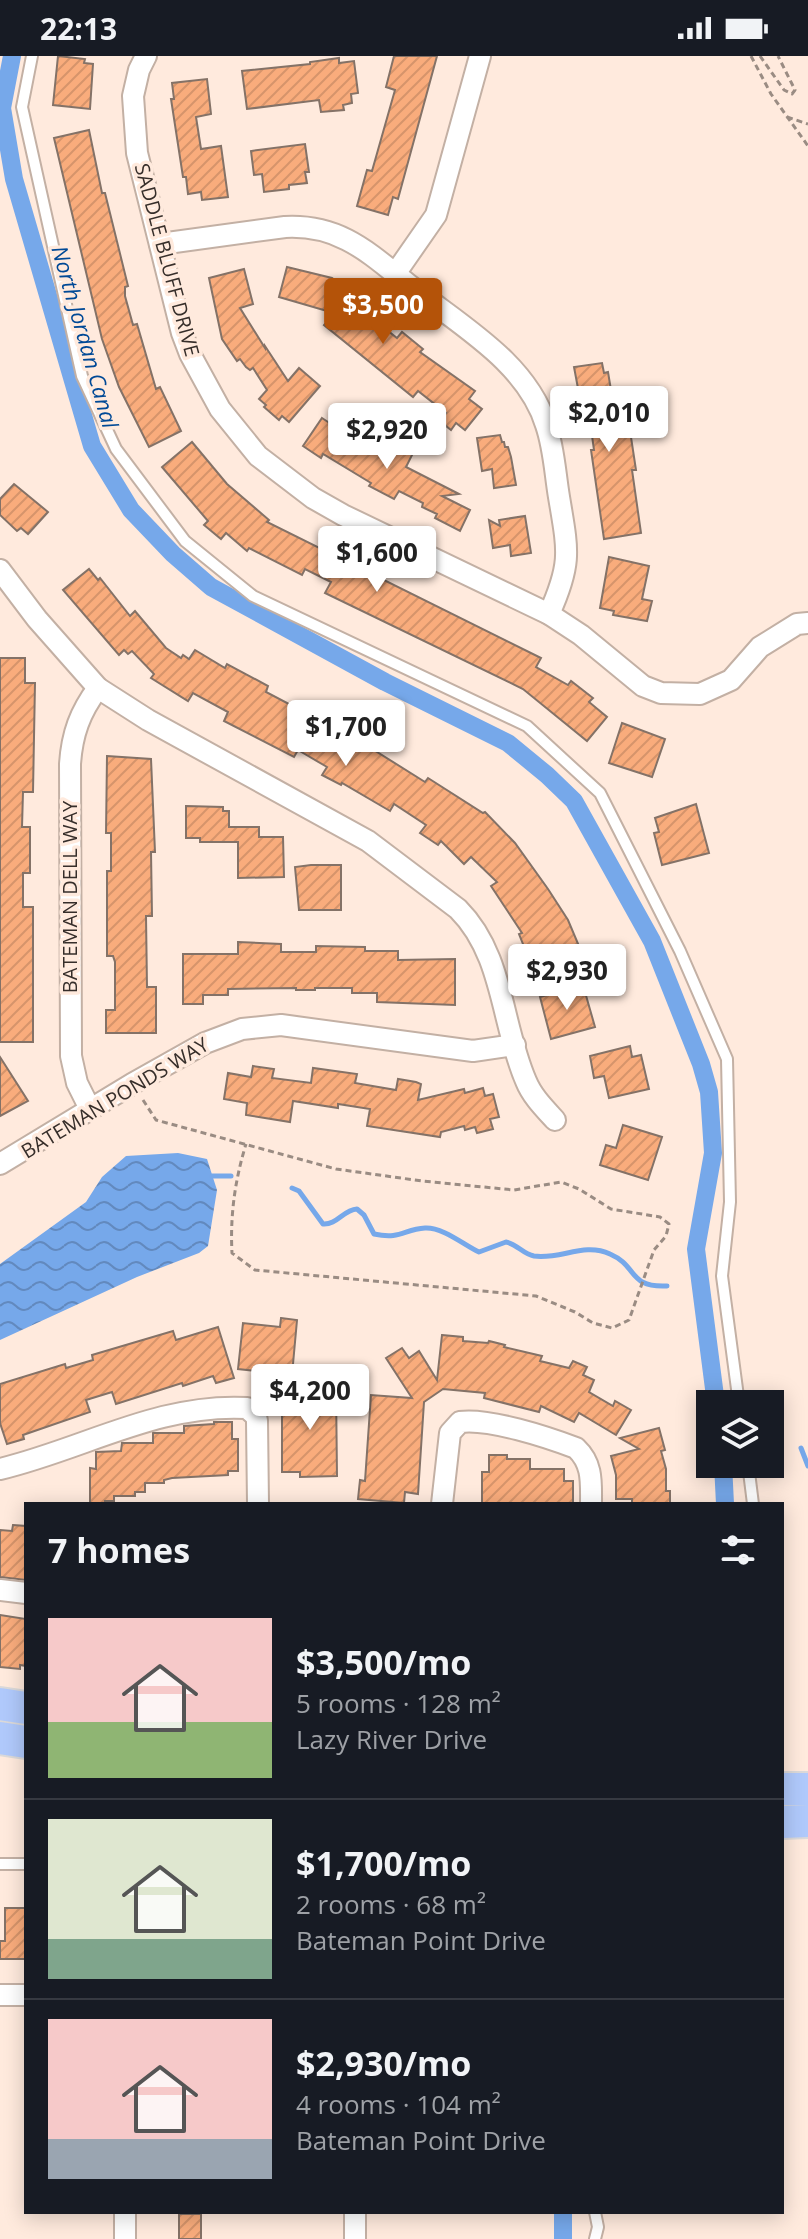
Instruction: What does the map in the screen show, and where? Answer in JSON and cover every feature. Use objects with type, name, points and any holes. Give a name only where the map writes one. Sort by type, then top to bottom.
[{"type":"main road","points":[[0,1704],[24,1708]]},
{"type":"main road","points":[[0,1738],[24,1742]]},
{"type":"main road","points":[[784,1789],[808,1789]]},
{"type":"main road","points":[[784,1822],[808,1821]]},
{"type":"street","name":"SADDLE BLUFF DRIVE","points":[[146,56],[136,82],[134,124],[137,153],[190,354],[220,409],[258,456],[313,498],[343,515],[549,614],[581,635],[643,686],[661,693],[700,694],[731,680],[760,647],[797,624],[808,623]]},
{"type":"street","points":[[395,274],[436,215],[480,56]]},
{"type":"street","points":[[160,244],[285,227],[320,228],[349,239],[505,361],[523,381],[541,411],[550,441],[567,548],[564,578],[549,614]]},
{"type":"street","points":[[0,570],[37,619],[98,688],[148,720],[368,841],[441,894],[470,921],[486,947],[525,1080],[539,1104],[555,1120]]},
{"type":"street","name":"BATEMAN DELL WAY","points":[[90,1109],[72,1071],[71,1056],[70,764],[80,714],[98,688]]},
{"type":"street","name":"BATEMAN PONDS WAY","points":[[0,1164],[132,1084],[224,1035],[261,1025],[465,1050],[515,1045]]},
{"type":"street","points":[[0,1469],[162,1416],[194,1409],[247,1408],[257,1421],[258,1502]]},
{"type":"street","points":[[442,1502],[450,1433],[460,1422],[490,1423],[576,1448],[584,1457],[591,1478],[591,1502]]},
{"type":"street","points":[[0,1590],[24,1593]]},
{"type":"street","points":[[0,1995],[24,1995]]},
{"type":"street","points":[[125,2214],[125,2239]]},
{"type":"street","points":[[355,2214],[355,2239]]},
{"type":"lane","points":[[32,56],[22,107],[82,376],[116,449],[185,541],[253,596],[527,726],[600,793],[680,951],[727,1059],[730,1202],[722,1276],[737,1390]]},
{"type":"lane","points":[[750,1478],[753,1502]]},
{"type":"lane","points":[[0,1864],[24,1864]]},
{"type":"lane","points":[[595,2214],[598,2227],[595,2239]]},
{"type":"path","points":[[751,56],[771,94],[808,146]]},
{"type":"path","points":[[760,56],[784,90],[792,94],[794,84],[778,56]]},
{"type":"path","points":[[787,117],[808,124]]},
{"type":"path","points":[[132,1084],[156,1120],[246,1144],[336,1169],[514,1190],[561,1182],[611,1209],[660,1217],[669,1224],[666,1236],[654,1250],[629,1320],[612,1328],[593,1323],[536,1296],[255,1270],[232,1253],[230,1223],[237,1173],[246,1144]]},
{"type":"water","points":[[178,1153],[207,1159],[217,1190],[208,1246],[199,1253],[137,1277],[0,1340],[0,1264],[86,1202],[102,1177],[126,1156]]},
{"type":"building","points":[[58,56],[85,59],[84,63],[93,64],[90,109],[53,105]]},
{"type":"building","points":[[394,56],[437,56],[398,199],[393,197],[388,215],[357,206],[367,170],[372,171],[395,90],[386,87]]},
{"type":"building","points":[[339,58],[339,63],[354,61],[358,93],[351,94],[352,103],[343,105],[344,110],[321,112],[319,100],[247,109],[242,71]]},
{"type":"building","points":[[207,79],[211,114],[196,117],[201,149],[221,146],[228,197],[202,200],[201,192],[188,194],[171,99],[174,99],[172,83]]},
{"type":"building","points":[[89,130],[102,193],[105,193],[128,286],[125,287],[125,296],[133,325],[137,324],[156,389],[160,387],[181,431],[149,447],[119,387],[102,339],[54,138]]},
{"type":"building","points":[[305,144],[309,172],[305,172],[307,183],[264,192],[262,174],[254,175],[251,151]]},
{"type":"building","points":[[287,267],[332,278],[371,309],[368,312],[372,318],[397,338],[402,332],[423,349],[420,352],[475,391],[469,399],[482,409],[465,430],[456,423],[451,430],[440,421],[446,413],[418,391],[413,397],[324,325],[334,313],[279,297]]},
{"type":"building","points":[[244,269],[253,304],[240,308],[265,348],[288,381],[299,368],[320,386],[289,422],[282,416],[279,420],[264,407],[266,405],[259,399],[267,390],[253,368],[250,370],[240,359],[237,361],[222,339],[209,278]]},
{"type":"building","points":[[602,363],[604,373],[608,372],[617,426],[629,424],[641,533],[604,539],[589,414],[583,415],[574,367]]},
{"type":"building","points":[[322,418],[370,450],[373,445],[378,447],[381,441],[401,447],[404,441],[416,447],[406,467],[459,494],[442,496],[470,510],[460,531],[435,518],[437,514],[422,507],[423,503],[399,491],[394,499],[369,486],[371,483],[323,454],[321,458],[303,446]]},
{"type":"building","points":[[500,435],[505,447],[508,447],[516,485],[494,488],[492,469],[482,471],[477,438]]},
{"type":"building","points":[[192,442],[227,484],[269,520],[267,522],[541,658],[536,667],[568,685],[571,681],[593,698],[589,702],[607,717],[587,741],[523,689],[325,593],[331,582],[305,569],[302,575],[249,548],[247,551],[226,533],[221,539],[204,525],[208,521],[162,467]]},
{"type":"building","points":[[14,484],[48,512],[28,534],[21,528],[17,531],[0,515],[0,499]]},
{"type":"building","points":[[525,516],[531,553],[511,556],[510,545],[493,548],[489,520],[500,526],[499,520]]},
{"type":"building","points":[[609,557],[649,566],[642,599],[652,601],[647,621],[613,615],[614,611],[600,608]]},
{"type":"building","points":[[89,569],[130,616],[135,611],[166,648],[181,658],[183,655],[189,659],[195,650],[225,668],[227,664],[268,686],[266,692],[325,723],[326,720],[425,782],[428,778],[485,812],[515,843],[548,889],[568,920],[584,958],[546,974],[536,950],[527,954],[519,934],[522,933],[491,886],[497,882],[471,857],[464,864],[441,841],[438,845],[420,833],[426,825],[394,804],[390,811],[322,775],[327,767],[298,750],[294,757],[224,721],[228,712],[193,693],[188,701],[151,678],[154,674],[132,651],[128,654],[124,650],[119,655],[63,590]]},
{"type":"building","points":[[0,658],[25,658],[25,683],[35,683],[33,792],[23,792],[22,827],[30,827],[30,873],[23,873],[23,907],[33,907],[33,1042],[0,1042]]},
{"type":"building","points":[[622,723],[665,739],[652,777],[609,763]]},
{"type":"building","points":[[107,756],[151,759],[155,852],[151,852],[152,916],[146,916],[147,987],[156,987],[156,1033],[106,1033],[106,1010],[115,1010],[115,962],[113,956],[107,956],[107,871],[111,871],[111,833],[106,833]]},
{"type":"building","points":[[696,804],[709,853],[662,865],[654,833],[659,832],[655,818]]},
{"type":"building","points":[[186,806],[223,807],[223,811],[229,811],[229,827],[259,827],[259,837],[283,837],[284,877],[238,878],[238,842],[200,842],[200,838],[186,838]]},
{"type":"building","points":[[341,865],[341,910],[299,910],[295,867]]},
{"type":"building","points":[[238,942],[281,944],[281,952],[316,952],[316,946],[365,947],[365,951],[398,951],[398,960],[455,959],[455,1005],[377,1002],[377,993],[352,993],[352,988],[228,989],[228,995],[203,995],[203,1004],[183,1004],[183,954],[238,954]]},
{"type":"building","points":[[583,985],[595,1027],[551,1039],[540,997]]},
{"type":"building","points":[[630,1046],[632,1057],[641,1055],[649,1089],[609,1098],[604,1076],[594,1078],[590,1056]]},
{"type":"building","points":[[0,1057],[28,1101],[0,1116]]},
{"type":"building","points":[[253,1066],[274,1069],[272,1078],[311,1083],[313,1068],[357,1074],[355,1083],[396,1090],[398,1079],[416,1082],[421,1084],[418,1100],[464,1089],[465,1093],[483,1088],[485,1096],[493,1094],[499,1117],[490,1119],[493,1129],[477,1133],[475,1127],[465,1130],[464,1126],[441,1132],[440,1137],[367,1126],[370,1109],[338,1104],[338,1108],[293,1101],[290,1122],[246,1115],[247,1103],[224,1099],[228,1073],[251,1077]]},
{"type":"building","points":[[623,1125],[662,1137],[648,1180],[600,1165],[606,1145],[616,1148]]},
{"type":"building","points":[[281,1318],[297,1320],[292,1375],[238,1369],[243,1323],[280,1327]]},
{"type":"building","points":[[218,1327],[234,1378],[216,1383],[213,1376],[116,1404],[112,1392],[86,1400],[90,1412],[23,1435],[24,1439],[7,1444],[0,1423],[0,1384],[65,1364],[66,1368],[93,1360],[92,1355],[173,1331],[176,1340]]},
{"type":"building","points":[[442,1335],[463,1337],[463,1341],[489,1341],[542,1356],[540,1361],[569,1368],[573,1361],[587,1367],[583,1375],[594,1380],[589,1392],[613,1406],[615,1401],[631,1410],[616,1435],[579,1413],[574,1422],[541,1406],[539,1412],[484,1398],[485,1393],[443,1389],[424,1402],[418,1494],[405,1492],[404,1502],[358,1499],[360,1480],[365,1481],[371,1395],[412,1398],[386,1358],[402,1348],[409,1358],[419,1351],[437,1380]]},
{"type":"building","points":[[282,1388],[336,1388],[337,1476],[300,1477],[300,1472],[282,1472]]},
{"type":"building","points":[[232,1422],[232,1439],[238,1439],[238,1471],[228,1471],[228,1475],[145,1483],[145,1492],[135,1492],[135,1496],[114,1496],[114,1501],[90,1502],[90,1468],[96,1469],[96,1452],[121,1451],[122,1443],[153,1443],[153,1433],[184,1433],[184,1426]]},
{"type":"building","points":[[659,1428],[665,1450],[661,1451],[670,1502],[616,1499],[616,1475],[611,1456],[639,1449],[620,1438]]},
{"type":"building","points":[[489,1455],[530,1459],[530,1469],[564,1469],[564,1481],[573,1481],[573,1502],[482,1502],[482,1472],[489,1472]]},
{"type":"building","points":[[13,1525],[24,1526],[24,1580],[0,1577],[0,1530],[12,1531]]},
{"type":"building","points":[[0,1615],[24,1619],[24,1666],[20,1665],[20,1669],[0,1667]]},
{"type":"building","points":[[5,1908],[24,1908],[24,1959],[0,1959],[0,1941],[5,1941]]},
{"type":"building","points":[[179,2214],[201,2214],[201,2239],[179,2239]]},
{"type":"waterway","name":"North Jordan Canal","points":[[12,56],[2,108],[14,179],[92,446],[131,510],[173,554],[211,587],[385,682],[508,743],[547,775],[574,801],[652,941],[701,1064],[709,1092],[713,1153],[696,1249],[714,1390]]},
{"type":"waterway","points":[[212,1176],[231,1176]]},
{"type":"waterway","points":[[292,1188],[299,1191],[323,1224],[357,1209],[364,1215],[374,1234],[390,1236],[432,1228],[479,1252],[506,1242],[534,1256],[544,1257],[581,1250],[600,1251],[619,1259],[646,1284],[667,1286]]},
{"type":"waterway","points":[[801,1448],[808,1466]]},
{"type":"waterway","name":"North Jordan Canal","points":[[724,1478],[725,1502]]},
{"type":"waterway","name":"North Jordan Canal","points":[[563,2214],[563,2239]]}]
